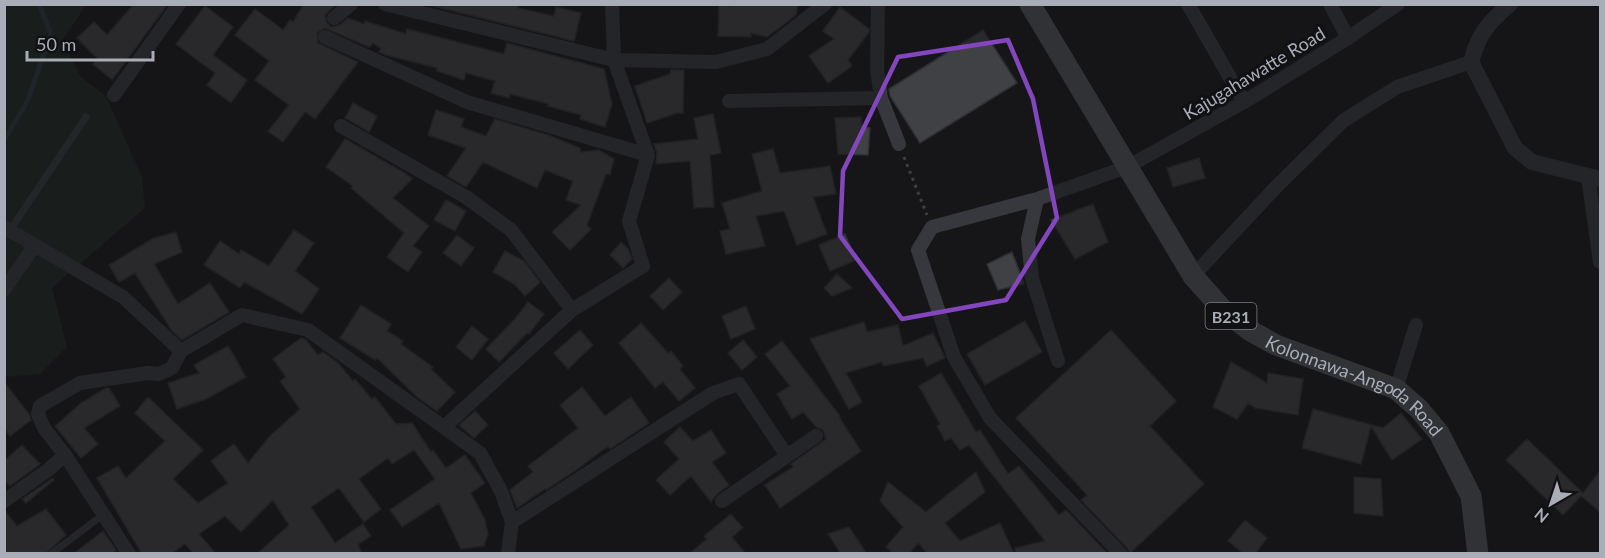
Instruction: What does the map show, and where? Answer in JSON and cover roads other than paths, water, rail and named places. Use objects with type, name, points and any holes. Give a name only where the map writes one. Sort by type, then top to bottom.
[{"type":"main road","name":"Kolonnawa-Angoda Road","points":[[1030,4],[1193,276],[1223,310],[1249,330],[1276,345],[1396,389],[1419,409],[1440,433],[1470,495],[1478,554]]},
{"type":"street","points":[[114,95],[179,4]]},
{"type":"street","points":[[334,18],[351,4]]},
{"type":"street","points":[[385,4],[614,60],[716,62],[767,49],[825,4]]},
{"type":"street","points":[[444,427],[572,310],[643,266],[629,221],[648,155],[614,60],[612,4]]},
{"type":"street","points":[[878,4],[877,69],[881,98],[899,144]]},
{"type":"street","points":[[1188,4],[1244,102]]},
{"type":"street","points":[[1330,4],[1348,38]]},
{"type":"street","name":"Kajugahawatte Road","points":[[1121,554],[990,418],[954,357],[918,250],[932,228],[1037,199],[1127,167],[1244,102],[1348,38],[1398,4]]},
{"type":"street","points":[[1510,4],[1492,20],[1478,39],[1471,62],[1515,148],[1532,162],[1594,178],[1600,262]]},
{"type":"street","points":[[325,37],[467,102],[648,155]]},
{"type":"street","points":[[1193,276],[1275,188],[1343,121],[1397,87],[1471,62]]},
{"type":"street","points":[[729,101],[881,98]]},
{"type":"street","points":[[341,126],[466,197],[511,230],[572,310]]},
{"type":"street","points":[[1037,199],[1028,239],[1032,278],[1058,361]]},
{"type":"street","points":[[7,229],[123,297],[181,351]]},
{"type":"street","points":[[4,290],[35,245]]},
{"type":"street","points":[[129,554],[65,455],[44,428],[38,414],[40,406],[81,383],[148,373],[159,374],[172,369],[181,351],[242,315],[308,330],[480,453],[501,490],[512,522],[508,554]]},
{"type":"street","points":[[1396,389],[1416,326]]},
{"type":"street","points":[[512,522],[713,393],[739,384],[787,456]]},
{"type":"street","points":[[722,501],[816,436]]},
{"type":"street","points":[[4,501],[65,455]]},
{"type":"lane","points":[[7,229],[86,117]]},
{"type":"lane","points":[[51,554],[104,514]]},
{"type":"waterway","points":[[4,140],[27,102],[51,34],[39,4]]}]
